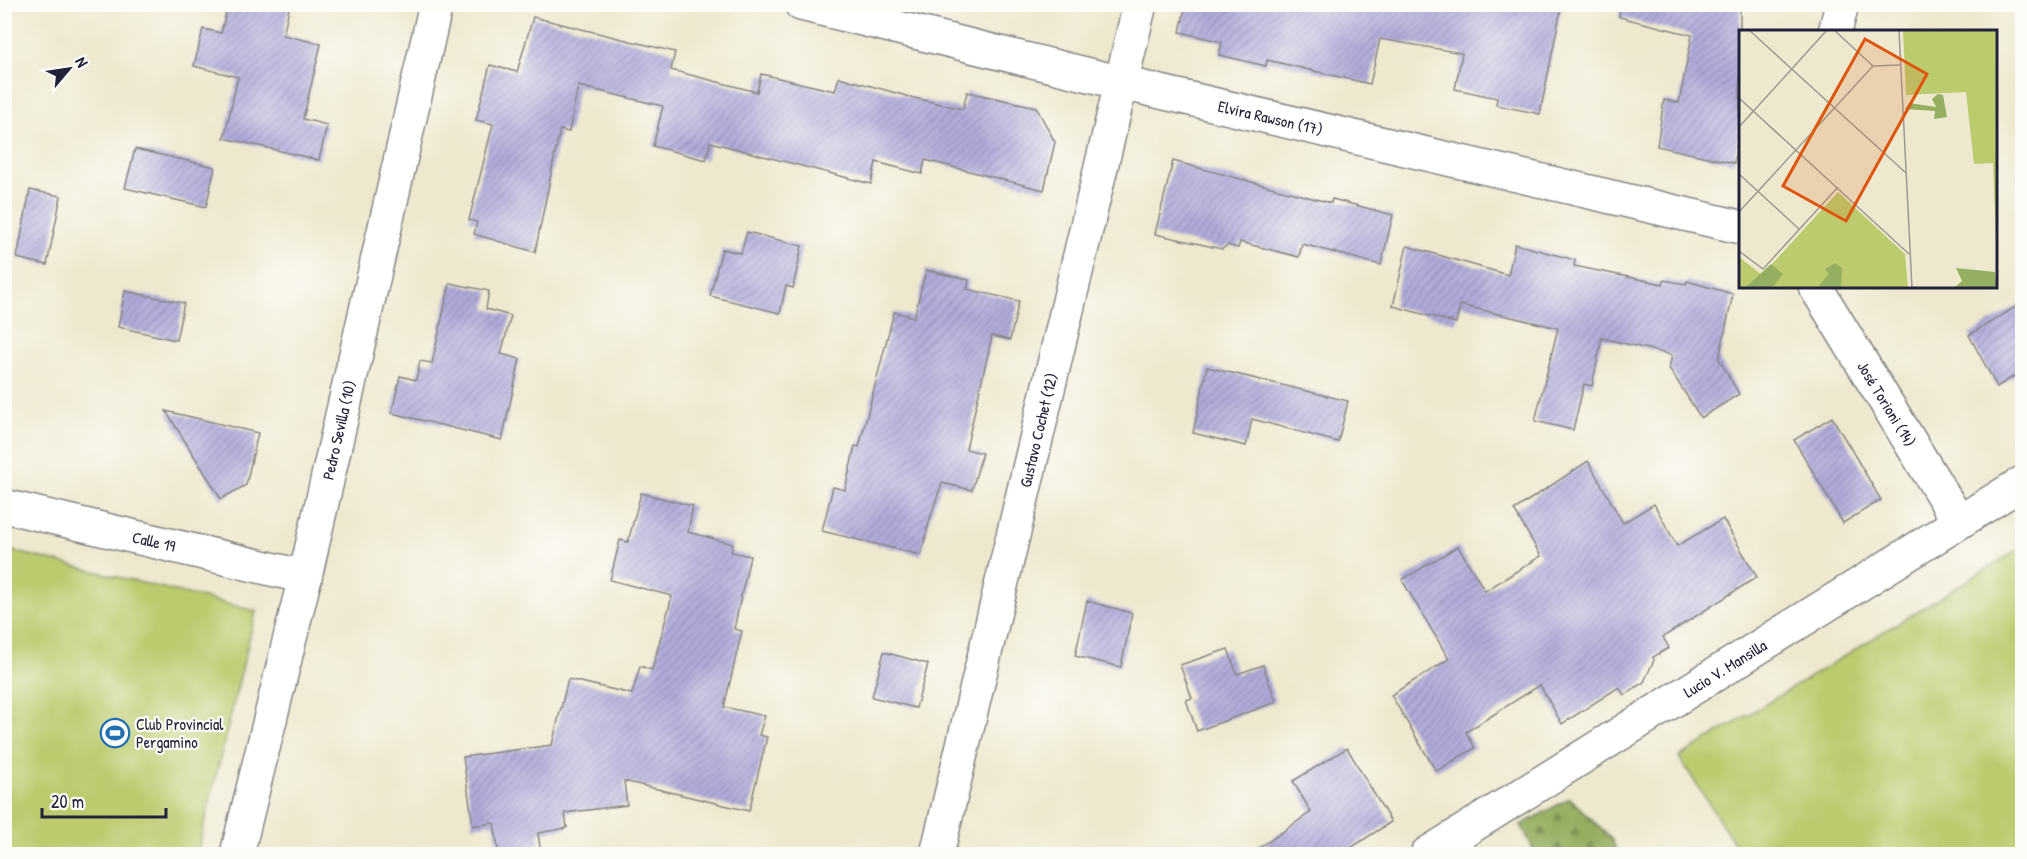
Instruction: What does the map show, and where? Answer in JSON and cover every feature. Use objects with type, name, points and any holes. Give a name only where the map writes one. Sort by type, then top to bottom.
[{"type":"street","name":"Pedro Sevilla (10)","points":[[237,855],[305,577],[436,4]]},
{"type":"street","name":"Elvira Rawson (17)","points":[[801,4],[1122,83],[1739,227]]},
{"type":"street","name":"Gustavo Cochet (12)","points":[[937,855],[1140,4]]},
{"type":"street","points":[[1836,30],[1842,4]]},
{"type":"street","name":"José Torioni (14)","points":[[1816,288],[1959,522]]},
{"type":"street","name":"Lucio V. Mansilla","points":[[1427,855],[2022,483]]},
{"type":"street","name":"Calle 19","points":[[4,506],[305,577]]},
{"type":"green space","points":[[2022,547],[2022,854],[1741,854],[1679,757]]},
{"type":"green space","name":"Club Provincial Pergamino","points":[[5,549],[256,611],[197,854],[5,854]]},
{"type":"green space","points":[[1570,798],[1612,840],[1618,854],[1536,854],[1521,825]]},
{"type":"building","points":[[228,4],[290,4],[283,35],[321,44],[303,119],[327,125],[319,160],[224,138],[238,77],[194,66],[203,29],[221,33]]},
{"type":"building","points":[[1186,4],[1562,4],[1540,114],[1496,105],[1497,98],[1455,89],[1462,53],[1380,39],[1370,84],[1267,60],[1266,66],[1219,55],[1222,42],[1180,32]]},
{"type":"building","points":[[1620,4],[1740,4],[1739,128],[1734,163],[1657,146],[1664,100],[1679,103],[1692,35],[1619,17]]},
{"type":"building","points":[[533,17],[675,52],[671,70],[757,92],[761,74],[835,91],[839,77],[963,109],[967,92],[1036,107],[1055,142],[1044,190],[925,160],[922,174],[876,162],[871,184],[710,142],[706,160],[653,146],[663,106],[578,86],[569,132],[560,130],[535,252],[474,234],[477,222],[469,220],[493,124],[476,120],[490,65],[517,72]]},
{"type":"building","points":[[135,149],[215,167],[206,207],[125,188]]},
{"type":"building","points":[[1173,161],[1331,203],[1332,199],[1393,215],[1381,265],[1302,244],[1299,257],[1240,242],[1238,248],[1228,245],[1222,249],[1155,234]]},
{"type":"building","points":[[30,190],[61,196],[47,265],[17,258]]},
{"type":"building","points":[[747,232],[802,246],[793,288],[786,286],[780,313],[710,296],[722,249],[741,253]]},
{"type":"building","points":[[1515,244],[1575,260],[1574,266],[1663,284],[1664,280],[1686,284],[1687,281],[1733,294],[1719,359],[1739,394],[1701,418],[1669,368],[1672,355],[1602,338],[1592,386],[1584,384],[1573,430],[1535,421],[1558,328],[1460,305],[1456,323],[1393,306],[1407,246],[1508,275]]},
{"type":"building","points":[[926,270],[969,280],[967,289],[1019,301],[1010,340],[992,336],[966,449],[982,453],[972,490],[942,483],[921,555],[822,531],[833,487],[845,490],[855,446],[859,447],[894,312],[914,317]]},
{"type":"building","points":[[450,283],[489,291],[486,309],[511,316],[501,354],[520,359],[502,440],[392,413],[400,376],[416,380],[420,361],[432,363]]},
{"type":"building","points":[[125,291],[184,303],[176,340],[118,327]]},
{"type":"building","points":[[2022,303],[2022,371],[1997,387],[1969,335]]},
{"type":"building","points":[[1207,367],[1348,401],[1338,442],[1252,419],[1246,446],[1193,433]]},
{"type":"building","points":[[166,411],[258,433],[246,485],[221,499]]},
{"type":"building","points":[[1832,417],[1881,500],[1843,523],[1794,440]]},
{"type":"building","points":[[1588,461],[1623,523],[1654,504],[1677,546],[1723,519],[1757,577],[1663,637],[1669,648],[1653,657],[1654,660],[1644,682],[1624,695],[1619,687],[1562,724],[1540,685],[1466,732],[1475,748],[1436,771],[1391,695],[1449,659],[1402,580],[1458,546],[1485,591],[1541,556],[1514,510]]},
{"type":"building","points":[[641,493],[693,506],[688,532],[733,544],[731,552],[750,556],[734,629],[742,631],[724,707],[765,716],[759,735],[767,737],[749,811],[624,781],[627,805],[565,813],[567,828],[538,833],[541,855],[499,855],[494,823],[473,826],[463,757],[552,745],[568,679],[632,694],[640,666],[652,670],[672,596],[610,580],[620,540],[628,542]]},
{"type":"building","points":[[1087,601],[1132,613],[1121,667],[1075,656]]},
{"type":"building","points":[[1228,649],[1237,674],[1263,665],[1276,702],[1197,731],[1186,700],[1192,698],[1180,665]]},
{"type":"building","points":[[884,652],[928,664],[916,708],[872,697]]},
{"type":"building","points":[[1347,748],[1391,822],[1340,855],[1249,855],[1311,812],[1293,781]]},
{"type":"place","name":"Club Provincial Pergamino","points":[[115,733]]}]
